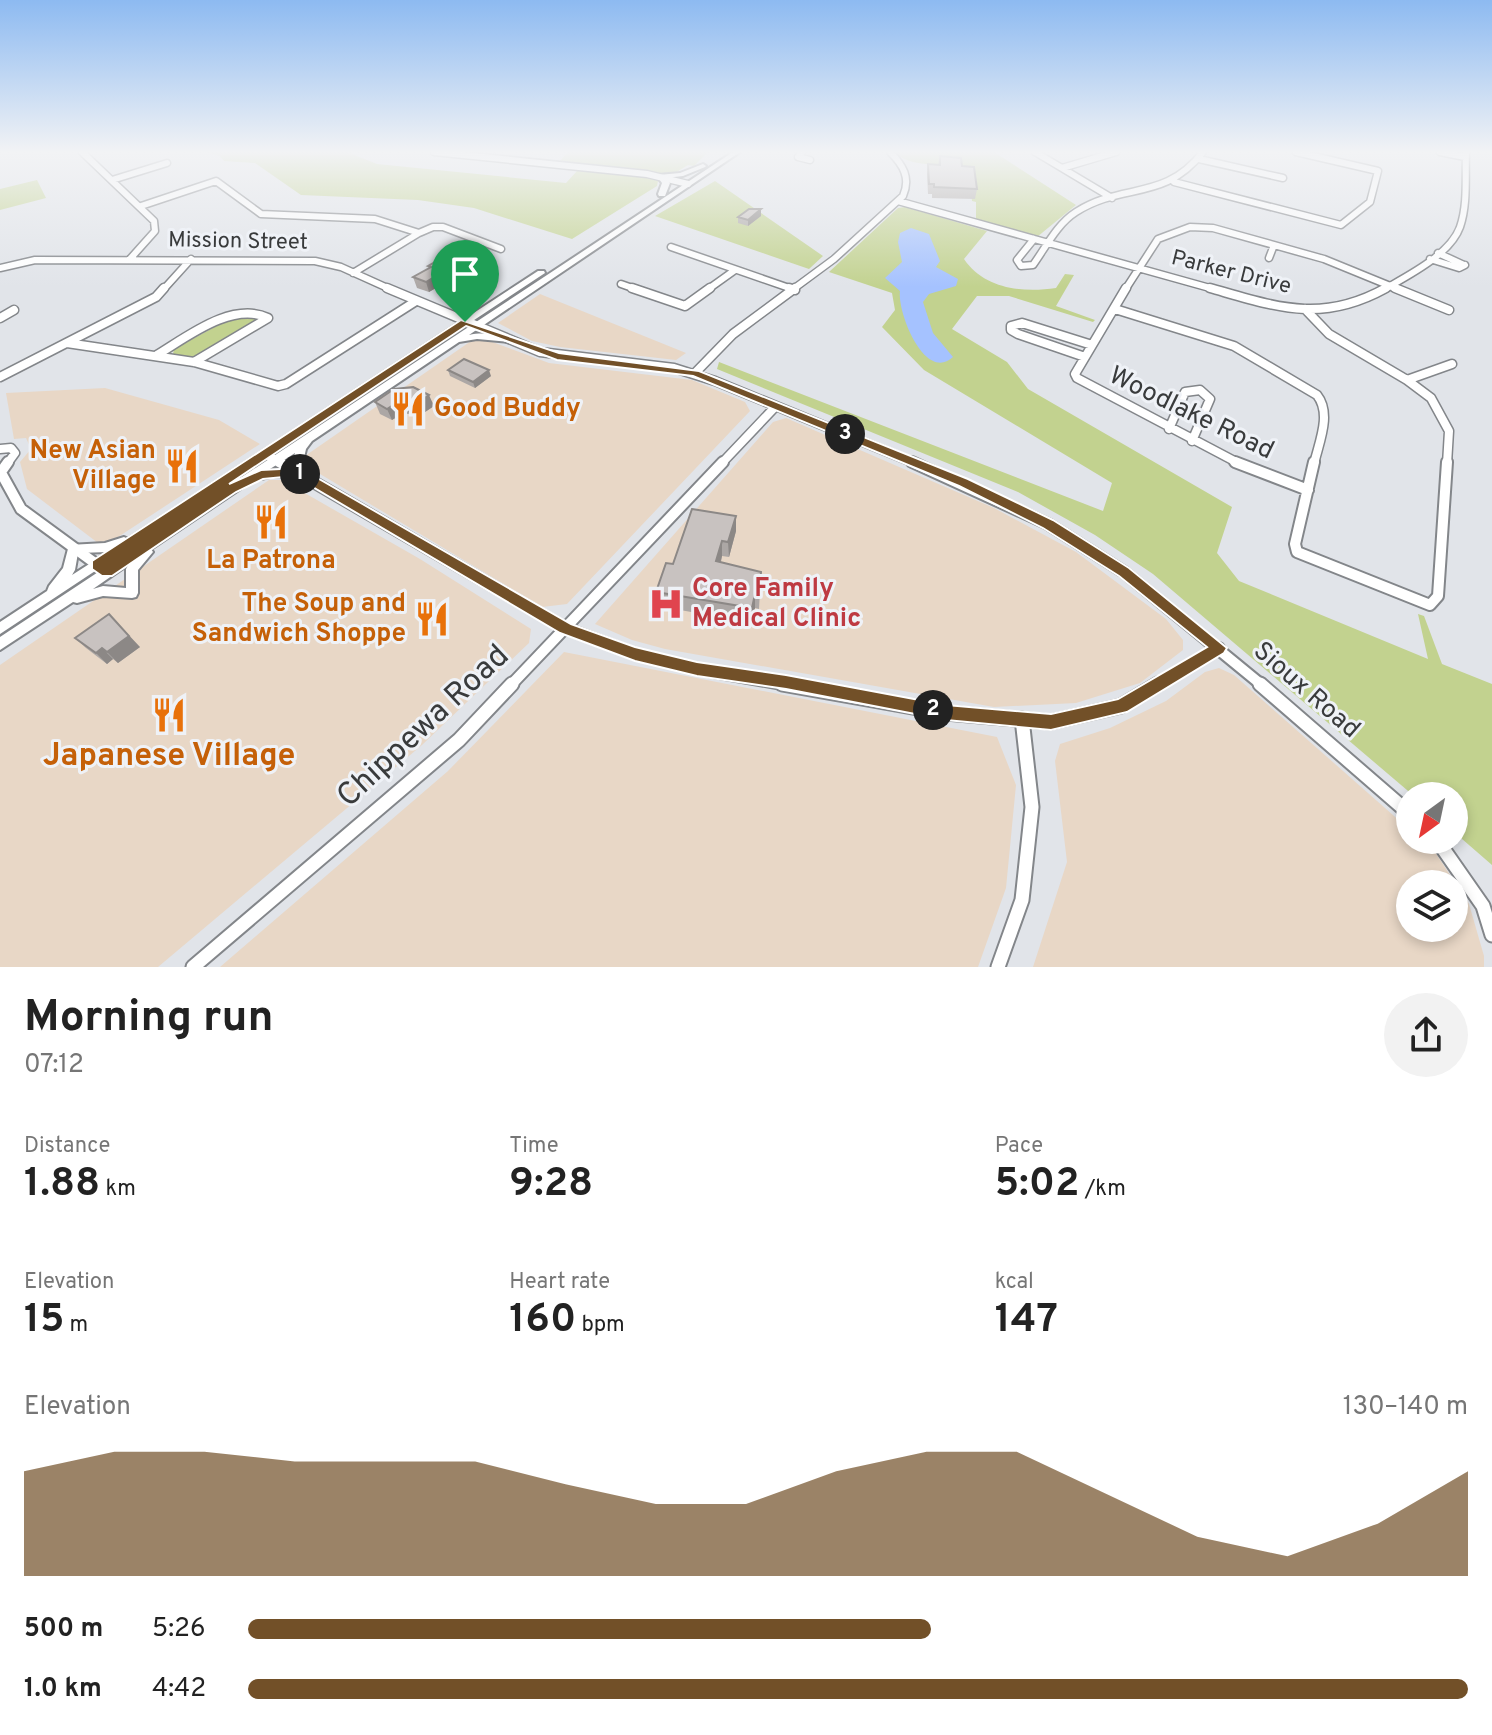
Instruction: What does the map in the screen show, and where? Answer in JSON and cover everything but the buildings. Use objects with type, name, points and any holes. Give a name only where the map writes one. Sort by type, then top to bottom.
[{"type":"main road","points":[[43,601],[183,521],[231,489],[270,457],[657,197]]},
{"type":"main road","points":[[1,638],[43,601],[69,570],[73,548],[112,547],[156,526],[319,430],[434,354],[469,324],[508,304],[663,197]]},
{"type":"main road","points":[[507,340],[491,323],[508,304]]},
{"type":"main road","points":[[434,354],[473,336],[507,340]]},
{"type":"main road","points":[[231,489],[261,475],[296,472],[301,448],[319,430]]},
{"type":"main road","points":[[1,638],[88,593],[132,593],[131,576],[136,563],[183,521]]},
{"type":"main road","points":[[1,638],[102,569],[156,526]]},
{"type":"street","points":[[130,260],[155,231],[154,221],[131,197]]},
{"type":"street","points":[[141,206],[168,197]]},
{"type":"street","points":[[237,197],[261,214],[375,219],[419,233]]},
{"type":"street","points":[[695,373],[749,321],[795,290],[901,197]]},
{"type":"street","points":[[1034,239],[1017,260],[1021,266],[1033,265],[1061,226],[1078,211],[1115,197]]},
{"type":"street","points":[[1224,197],[1341,225],[1370,202],[1371,197]]},
{"type":"street","name":"Parker Drive","points":[[898,201],[1271,305],[1305,309],[1342,308],[1362,302],[1430,259],[1457,236],[1463,219],[1464,197]]},
{"type":"street","points":[[353,273],[433,227],[443,227],[501,249]]},
{"type":"street","name":"Woodlake Road","points":[[1308,490],[1229,460],[1083,384],[1075,374],[1158,239],[1190,227],[1213,228],[1324,259],[1449,310]]},
{"type":"street","points":[[1269,258],[1274,245]]},
{"type":"street","points":[[671,247],[795,290]]},
{"type":"street","points":[[1430,259],[1459,268],[1465,265],[1438,253]]},
{"type":"street","points":[[0,377],[156,297],[191,259]]},
{"type":"street","name":"Mission Street","points":[[0,268],[35,260],[315,261],[353,273],[469,324]]},
{"type":"street","points":[[621,284],[685,306],[735,270]]},
{"type":"street","points":[[67,343],[194,362],[278,386],[286,384],[416,301]]},
{"type":"street","points":[[1115,309],[1234,346],[1317,395],[1324,404],[1324,419],[1295,544],[1297,552],[1430,605],[1436,601],[1449,431],[1431,398],[1407,380],[1329,334],[1305,309]]},
{"type":"street","points":[[0,318],[14,310]]},
{"type":"street","points":[[157,355],[231,315],[251,311],[268,318],[194,362]]},
{"type":"street","points":[[1085,357],[1018,334],[1011,330],[1011,326],[1022,323],[1092,345]]},
{"type":"street","name":"Sioux Road","points":[[469,324],[557,356],[695,373],[963,483],[1048,524],[1124,572],[1219,648],[1396,802]]},
{"type":"street","points":[[1407,380],[1452,364]]},
{"type":"street","points":[[1169,429],[1185,392],[1200,390],[1210,399],[1192,441]]},
{"type":"street","name":"Chippewa Road","points":[[193,967],[299,873],[440,757],[776,406]]},
{"type":"street","points":[[2,447],[15,453],[2,467],[5,485],[21,509],[102,569]]},
{"type":"street","points":[[270,457],[565,628],[635,654],[697,669],[786,682],[946,713],[1051,722],[1121,706],[1219,648]]},
{"type":"street","points":[[998,967],[1022,900],[1032,807],[1022,719]]},
{"type":"street","points":[[1447,854],[1483,906],[1492,935]]},
{"type":"shaded area","points":[[540,294],[686,353],[676,360],[560,347],[532,341],[498,323]]},
{"type":"shaded area","points":[[487,340],[549,363],[692,380],[745,402],[750,411],[567,604],[542,607],[305,465],[305,456],[471,341]]},
{"type":"shaded area","points":[[105,388],[219,420],[260,444],[115,539],[98,543],[27,489],[20,462],[31,449],[26,438],[14,439],[6,393]]},
{"type":"shaded area","points":[[786,418],[994,508],[1076,552],[1166,619],[1183,640],[1183,650],[1140,683],[1076,703],[994,707],[665,649],[632,640],[595,624],[773,422]]},
{"type":"shaded area","points":[[269,480],[282,480],[420,559],[531,629],[529,643],[422,745],[158,967],[0,967],[0,665]]},
{"type":"shaded area","points":[[564,652],[997,737],[1016,785],[1006,888],[978,967],[220,967],[448,771]]},
{"type":"shaded area","points":[[1219,668],[1234,675],[1396,818],[1396,854],[1436,854],[1447,870],[1396,870],[1396,942],[1468,942],[1468,902],[1484,956],[1484,967],[1033,967],[1067,862],[1055,761],[1060,744],[1110,728],[1166,701],[1205,672]]},
{"type":"green space","points":[[0,197],[46,198],[0,210]]},
{"type":"green space","points":[[351,197],[639,197],[572,239],[474,208],[418,200]]},
{"type":"green space","points":[[687,197],[738,197],[823,256],[809,269],[655,216]]},
{"type":"green space","points":[[972,197],[1064,197],[1076,205],[1037,237],[976,219],[976,202]]},
{"type":"green space","points":[[905,207],[987,231],[964,259],[972,269],[993,283],[1018,289],[1056,288],[1065,274],[1074,275],[1056,306],[1095,320],[1093,322],[1009,296],[977,296],[952,329],[1007,362],[1028,389],[1232,507],[1217,553],[1239,581],[1428,659],[1418,614],[1424,616],[1442,664],[1492,684],[1492,865],[1468,844],[1468,782],[1398,782],[1153,574],[1095,535],[1018,492],[717,369],[719,362],[1103,511],[1112,483],[924,370],[882,327],[895,310],[892,293],[829,272],[898,208]]},
{"type":"green space","points":[[237,315],[260,319],[199,355],[173,354],[174,349]]},
{"type":"water","points":[[911,228],[929,234],[940,261],[936,267],[958,279],[956,286],[929,294],[923,302],[933,333],[953,357],[943,362],[932,361],[915,342],[903,314],[900,291],[885,278],[902,262],[898,242],[900,233]]},
{"type":"place","name":"Good Buddy","points":[[408,409]]},
{"type":"place","name":"New Asian Village","points":[[182,466]]},
{"type":"place","name":"La Patrona","points":[[271,522]]},
{"type":"place","name":"Core Family Medical Clinic","points":[[666,604]]},
{"type":"place","name":"The Soup and Sandwich Shoppe","points":[[432,619]]},
{"type":"place","name":"Japanese Village","points":[[169,715]]},
{"type":"route","points":[[465,322],[557,356],[695,373],[963,483],[1048,524],[1124,572],[1219,648],[1121,706],[1051,722],[946,713],[786,682],[697,669],[635,654],[565,628],[296,472],[286,471],[261,475],[231,489],[107,572],[97,565],[465,322]]}]
